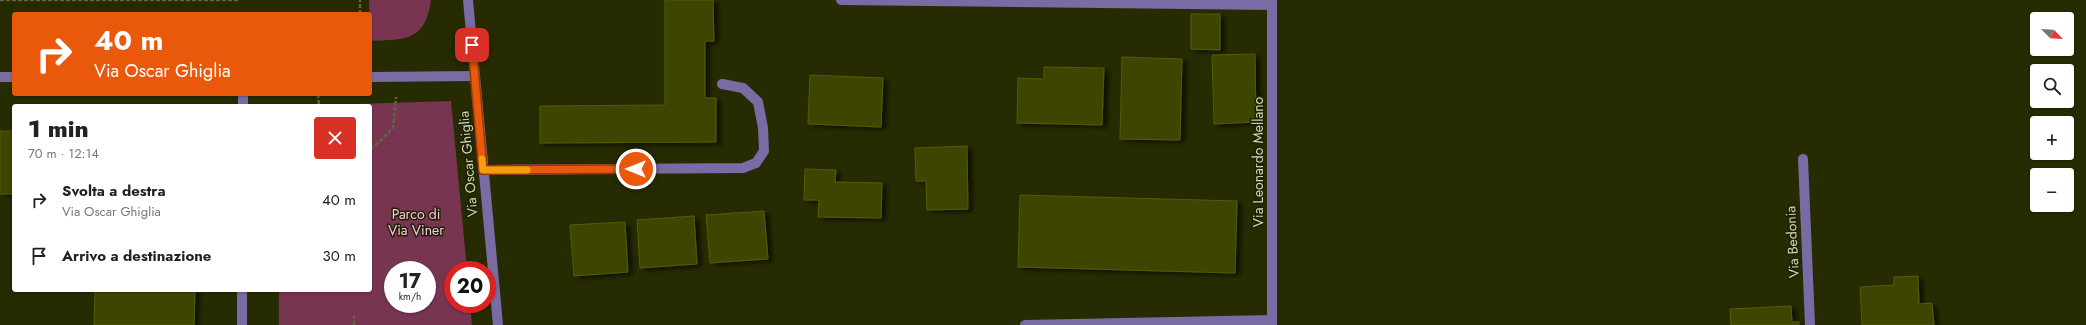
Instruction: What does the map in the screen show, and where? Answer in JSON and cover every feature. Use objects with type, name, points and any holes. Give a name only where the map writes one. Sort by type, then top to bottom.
[{"type":"street","name":"Via Oscar Ghiglia","points":[[468,0],[498,325]]},
{"type":"street","points":[[841,0],[1272,2]]},
{"type":"street","name":"Via Leonardo Mellano","points":[[1272,2],[1272,323]]},
{"type":"street","points":[[372,77],[474,76]]},
{"type":"street","points":[[0,77],[12,77]]},
{"type":"street","points":[[483,170],[743,168],[756,163],[764,151],[763,128],[758,102],[744,88],[722,84]]},
{"type":"street","name":"Via Bedonia","points":[[1802,159],[1810,325]]},
{"type":"street","points":[[242,292],[242,325]]},
{"type":"street","points":[[1025,325],[1272,323]]},
{"type":"path","points":[[0,0],[240,0]]},
{"type":"path","points":[[360,0],[360,12]]},
{"type":"path","points":[[372,147],[393,128],[396,110],[396,77]]},
{"type":"path","points":[[354,316],[354,325]]},
{"type":"green space","points":[[369,0],[431,0],[428,14],[419,31],[412,36],[394,40],[372,41],[372,12],[369,12]]},
{"type":"green space","name":"Parco di Via Viner","points":[[451,101],[466,261],[444,261],[444,313],[471,313],[472,325],[279,325],[279,292],[372,292],[372,104],[356,104]]},
{"type":"building","points":[[665,0],[713,0],[714,41],[705,41],[705,98],[716,98],[716,142],[540,143],[540,106],[665,105]]},
{"type":"building","points":[[1191,14],[1220,14],[1220,50],[1191,49]]},
{"type":"building","points":[[1255,54],[1256,122],[1214,124],[1212,55]]},
{"type":"building","points":[[1122,57],[1182,59],[1180,140],[1120,139]]},
{"type":"building","points":[[1044,67],[1104,68],[1102,125],[1017,123],[1018,78],[1044,79]]},
{"type":"building","points":[[810,75],[883,78],[881,127],[808,124]]},
{"type":"building","points":[[0,131],[12,131],[12,194],[0,194]]},
{"type":"building","points":[[967,146],[968,209],[927,210],[926,181],[916,181],[915,148]]},
{"type":"building","points":[[805,169],[836,170],[835,182],[882,183],[881,218],[818,217],[819,200],[804,200]]},
{"type":"building","points":[[1020,195],[1237,201],[1235,273],[1018,267]]},
{"type":"building","points":[[764,211],[768,259],[710,263],[706,215]]},
{"type":"building","points":[[694,216],[697,264],[640,268],[637,220]]},
{"type":"building","points":[[625,222],[628,272],[574,276],[570,225]]},
{"type":"building","points":[[1918,276],[1919,304],[1932,303],[1934,325],[1862,325],[1860,287],[1894,285],[1894,277]]},
{"type":"building","points":[[95,292],[195,292],[194,325],[94,325]]},
{"type":"building","points":[[1791,306],[1792,322],[1799,322],[1799,325],[1731,325],[1730,309]]},
{"type":"slow traffic","points":[[482,159],[483,170],[527,170]]},
{"type":"route","points":[[472,45],[483,170],[636,169]]}]
